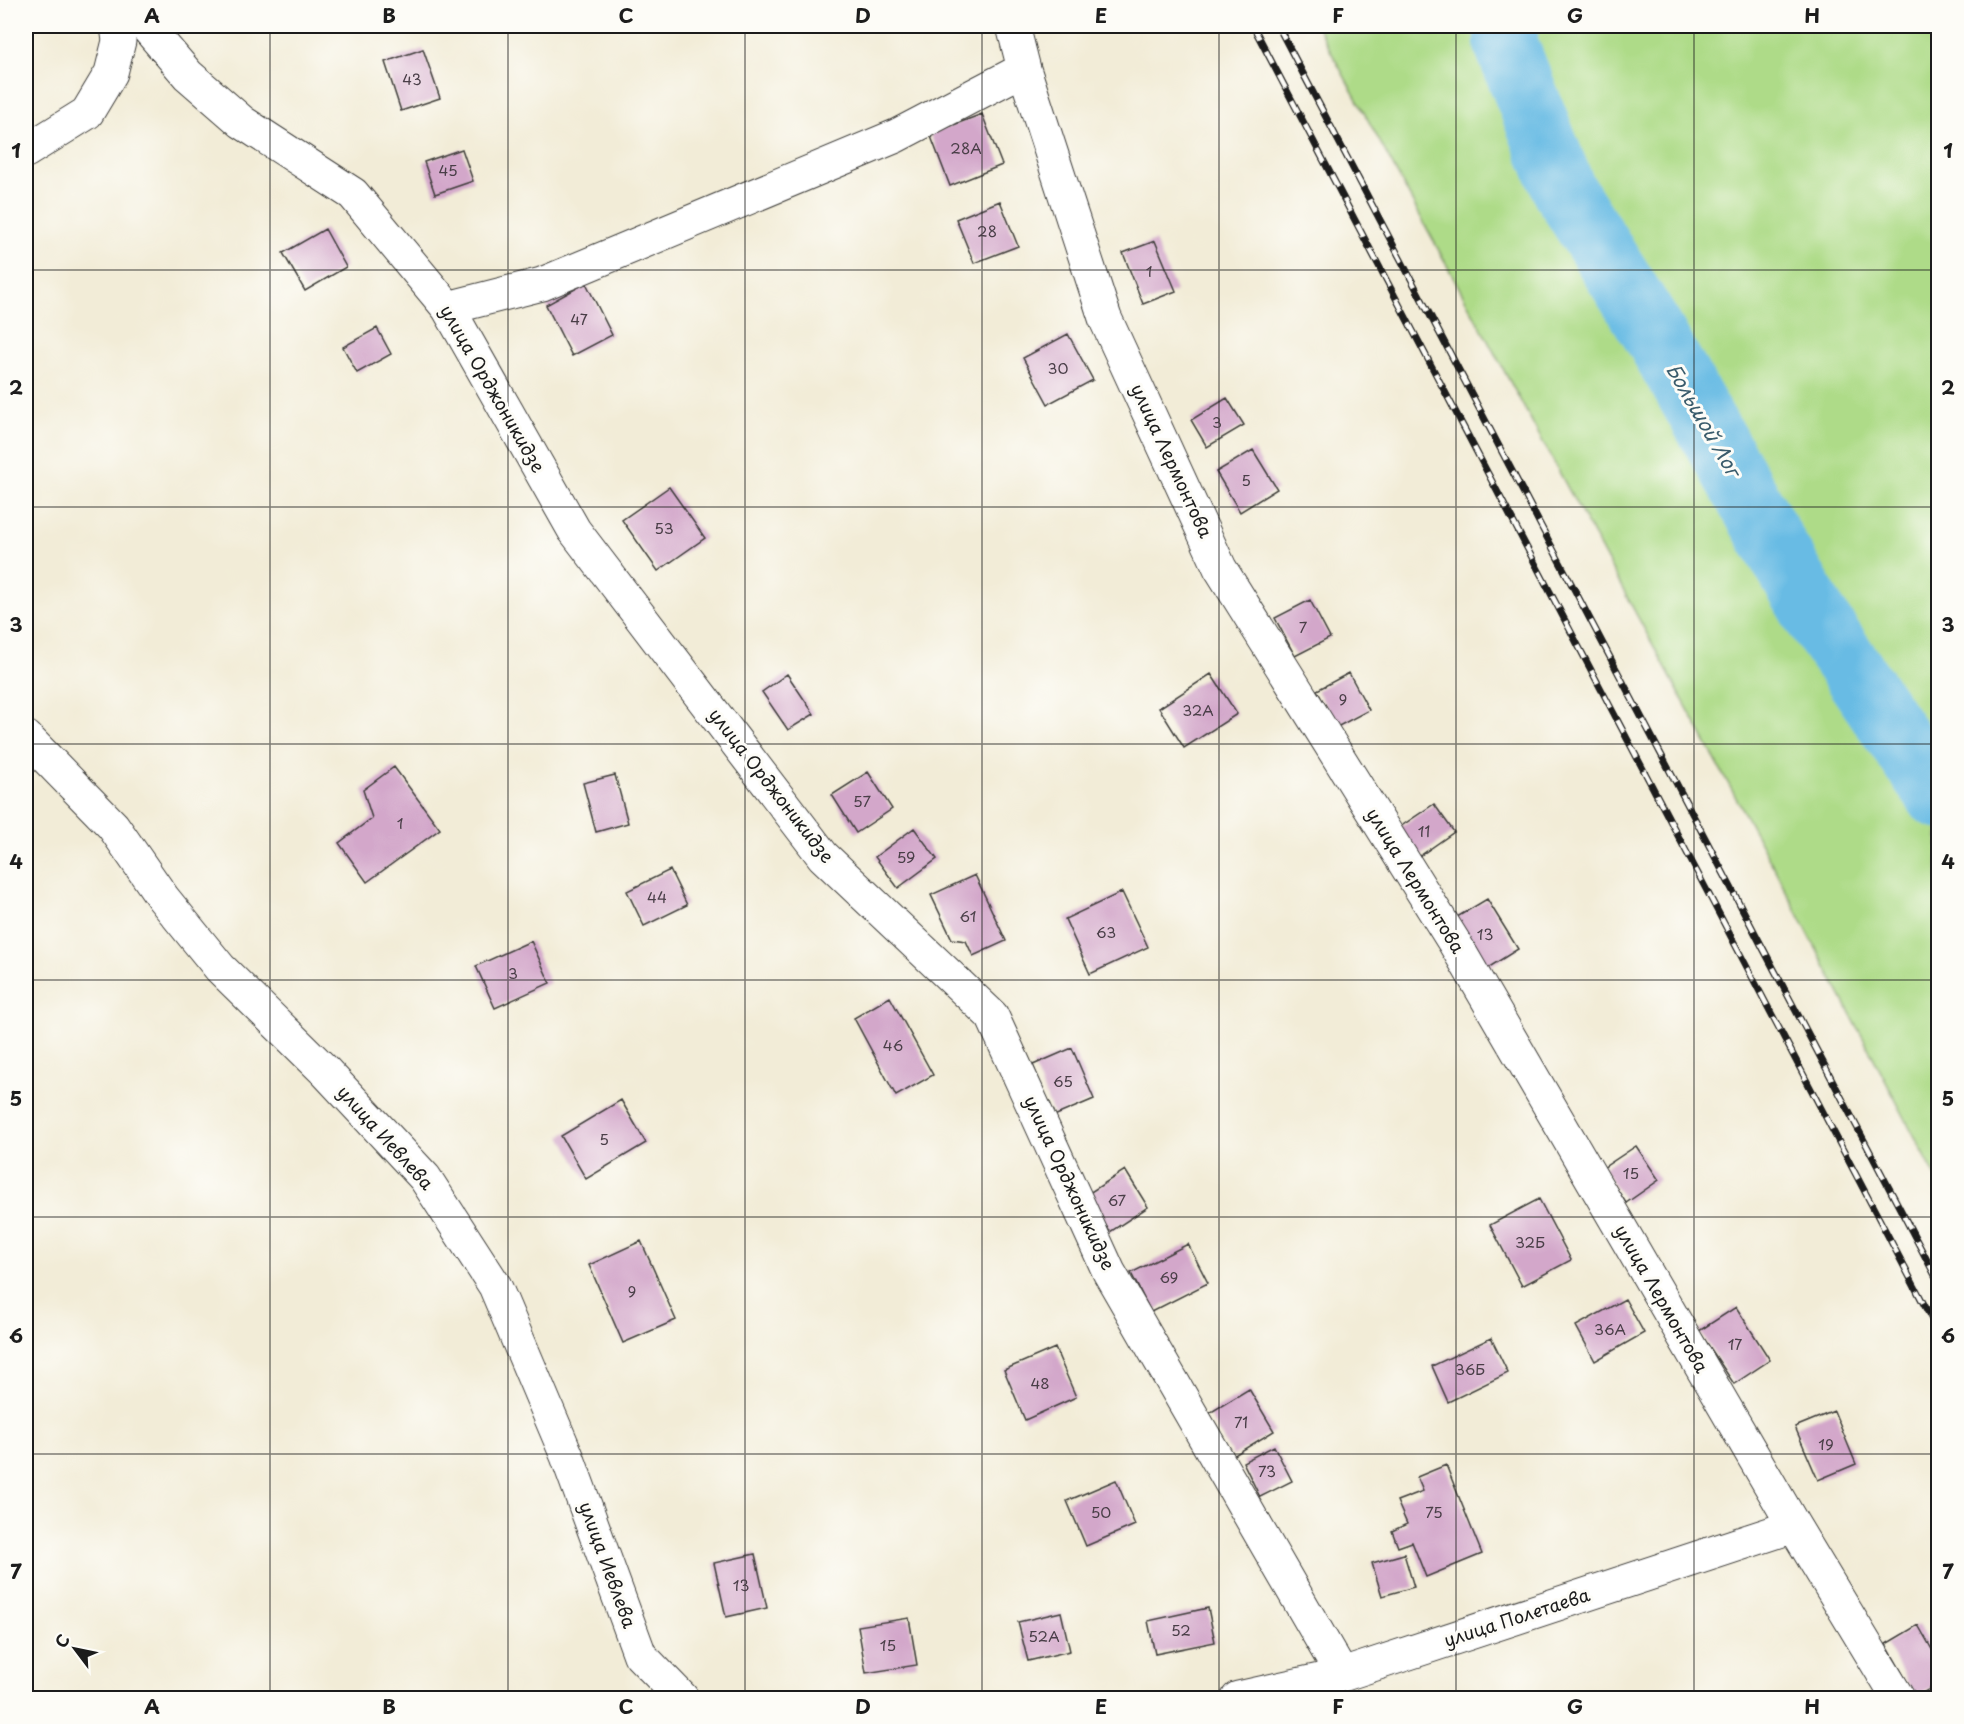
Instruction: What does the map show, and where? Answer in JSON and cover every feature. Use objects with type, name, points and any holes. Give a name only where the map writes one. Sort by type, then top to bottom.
[{"type":"street","points":[[26,151],[87,113],[111,73],[119,41],[117,26]]},
{"type":"street","name":"улица Орджоникидзе","points":[[146,26],[188,75],[242,122],[353,194],[448,308],[573,530],[822,856],[992,1016],[1108,1272],[1342,1676]]},
{"type":"street","name":"улица Лермонтова","points":[[1013,26],[1024,69],[1105,318],[1220,568],[1454,942],[1794,1526],[1898,1698]]},
{"type":"street","points":[[448,308],[542,284],[564,275],[896,136],[1024,69]]},
{"type":"street","name":"улица Иевлева","points":[[26,741],[112,826],[162,898],[220,968],[325,1071],[425,1178],[495,1286],[567,1456],[640,1655],[682,1698]]},
{"type":"street","name":"улица Полетаева","points":[[1238,1698],[1342,1676],[1794,1526]]},
{"type":"green space","points":[[1317,26],[1938,26],[1938,1181],[1773,866]]},
{"type":"building","points":[[423,49],[440,98],[401,111],[385,62]]},
{"type":"building","points":[[982,114],[1002,165],[950,186],[930,134]]},
{"type":"building","points":[[462,149],[473,181],[435,194],[424,162]]},
{"type":"building","points":[[1000,201],[1018,246],[974,263],[956,219]]},
{"type":"building","points":[[325,229],[346,267],[305,291],[283,253]]},
{"type":"building","points":[[1155,241],[1176,291],[1143,304],[1123,253]]},
{"type":"building","points":[[586,283],[612,335],[572,356],[546,305]]},
{"type":"building","points":[[377,328],[391,354],[357,373],[343,347]]},
{"type":"building","points":[[1068,334],[1093,380],[1048,404],[1023,358]]},
{"type":"building","points":[[1227,398],[1244,425],[1207,447],[1191,420]]},
{"type":"building","points":[[1253,450],[1277,489],[1240,512],[1216,472]]},
{"type":"building","points":[[669,487],[705,538],[658,571],[622,520]]},
{"type":"building","points":[[1310,600],[1330,638],[1295,656],[1275,618]]},
{"type":"building","points":[[1349,673],[1369,710],[1337,727],[1317,690]]},
{"type":"building","points":[[787,674],[814,714],[788,730],[762,692]]},
{"type":"building","points":[[1211,674],[1237,714],[1184,748],[1159,708]]},
{"type":"building","points":[[394,767],[440,829],[367,882],[339,843],[372,818],[363,790]]},
{"type":"building","points":[[868,772],[892,809],[856,833],[832,795]]},
{"type":"building","points":[[615,775],[628,823],[596,832],[583,783]]},
{"type":"building","points":[[1434,804],[1454,832],[1414,860],[1394,831]]},
{"type":"building","points":[[914,828],[937,859],[898,888],[875,857]]},
{"type":"building","points":[[670,870],[687,905],[644,926],[627,891]]},
{"type":"building","points":[[975,875],[1006,941],[973,956],[966,941],[952,939],[931,895]]},
{"type":"building","points":[[1122,892],[1148,947],[1090,974],[1065,919]]},
{"type":"building","points":[[1487,899],[1518,949],[1483,971],[1452,920]]},
{"type":"building","points":[[531,941],[550,983],[495,1008],[476,966]]},
{"type":"building","points":[[890,997],[933,1075],[896,1096],[854,1018]]},
{"type":"building","points":[[1072,1048],[1094,1099],[1054,1116],[1033,1065]]},
{"type":"building","points":[[621,1100],[646,1143],[586,1179],[561,1136]]},
{"type":"building","points":[[1636,1146],[1659,1180],[1626,1203],[1603,1168]]},
{"type":"building","points":[[1125,1170],[1148,1207],[1110,1232],[1086,1195]]},
{"type":"building","points":[[1539,1199],[1571,1260],[1522,1286],[1490,1225]]},
{"type":"building","points":[[641,1241],[676,1320],[623,1343],[589,1265]]},
{"type":"building","points":[[1188,1244],[1208,1283],[1151,1312],[1131,1273]]},
{"type":"building","points":[[1625,1299],[1644,1333],[1595,1361],[1576,1326]]},
{"type":"building","points":[[1736,1307],[1770,1360],[1734,1384],[1699,1331]]},
{"type":"building","points":[[1491,1338],[1508,1373],[1448,1402],[1432,1366]]},
{"type":"building","points":[[1055,1348],[1076,1397],[1025,1420],[1004,1370]]},
{"type":"building","points":[[1249,1389],[1274,1431],[1233,1456],[1208,1414]]},
{"type":"building","points":[[1834,1411],[1856,1464],[1818,1480],[1795,1427]]},
{"type":"building","points":[[1274,1446],[1292,1481],[1260,1497],[1243,1462]]},
{"type":"building","points":[[1446,1465],[1482,1554],[1426,1577],[1412,1542],[1398,1547],[1392,1531],[1407,1524],[1397,1501],[1423,1491],[1417,1477]]},
{"type":"building","points":[[1116,1480],[1135,1525],[1086,1546],[1067,1501]]},
{"type":"building","points":[[755,1554],[767,1608],[726,1617],[714,1563]]},
{"type":"building","points":[[1404,1554],[1414,1587],[1382,1596],[1372,1563]]},
{"type":"building","points":[[1208,1608],[1215,1642],[1155,1654],[1148,1621]]},
{"type":"building","points":[[1061,1612],[1070,1651],[1028,1661],[1018,1622]]},
{"type":"building","points":[[909,1618],[917,1665],[866,1673],[858,1626]]},
{"type":"building","points":[[1918,1625],[1938,1660],[1938,1684],[1916,1697],[1886,1644]]},
{"type":"waterway","name":"Большой Лог","points":[[1506,26],[1506,44],[1564,190],[1653,332],[1814,614],[1938,796]]},
{"type":"railway","points":[[1253,26],[1938,1331]]},
{"type":"railway","points":[[1278,26],[1938,1281]]}]
